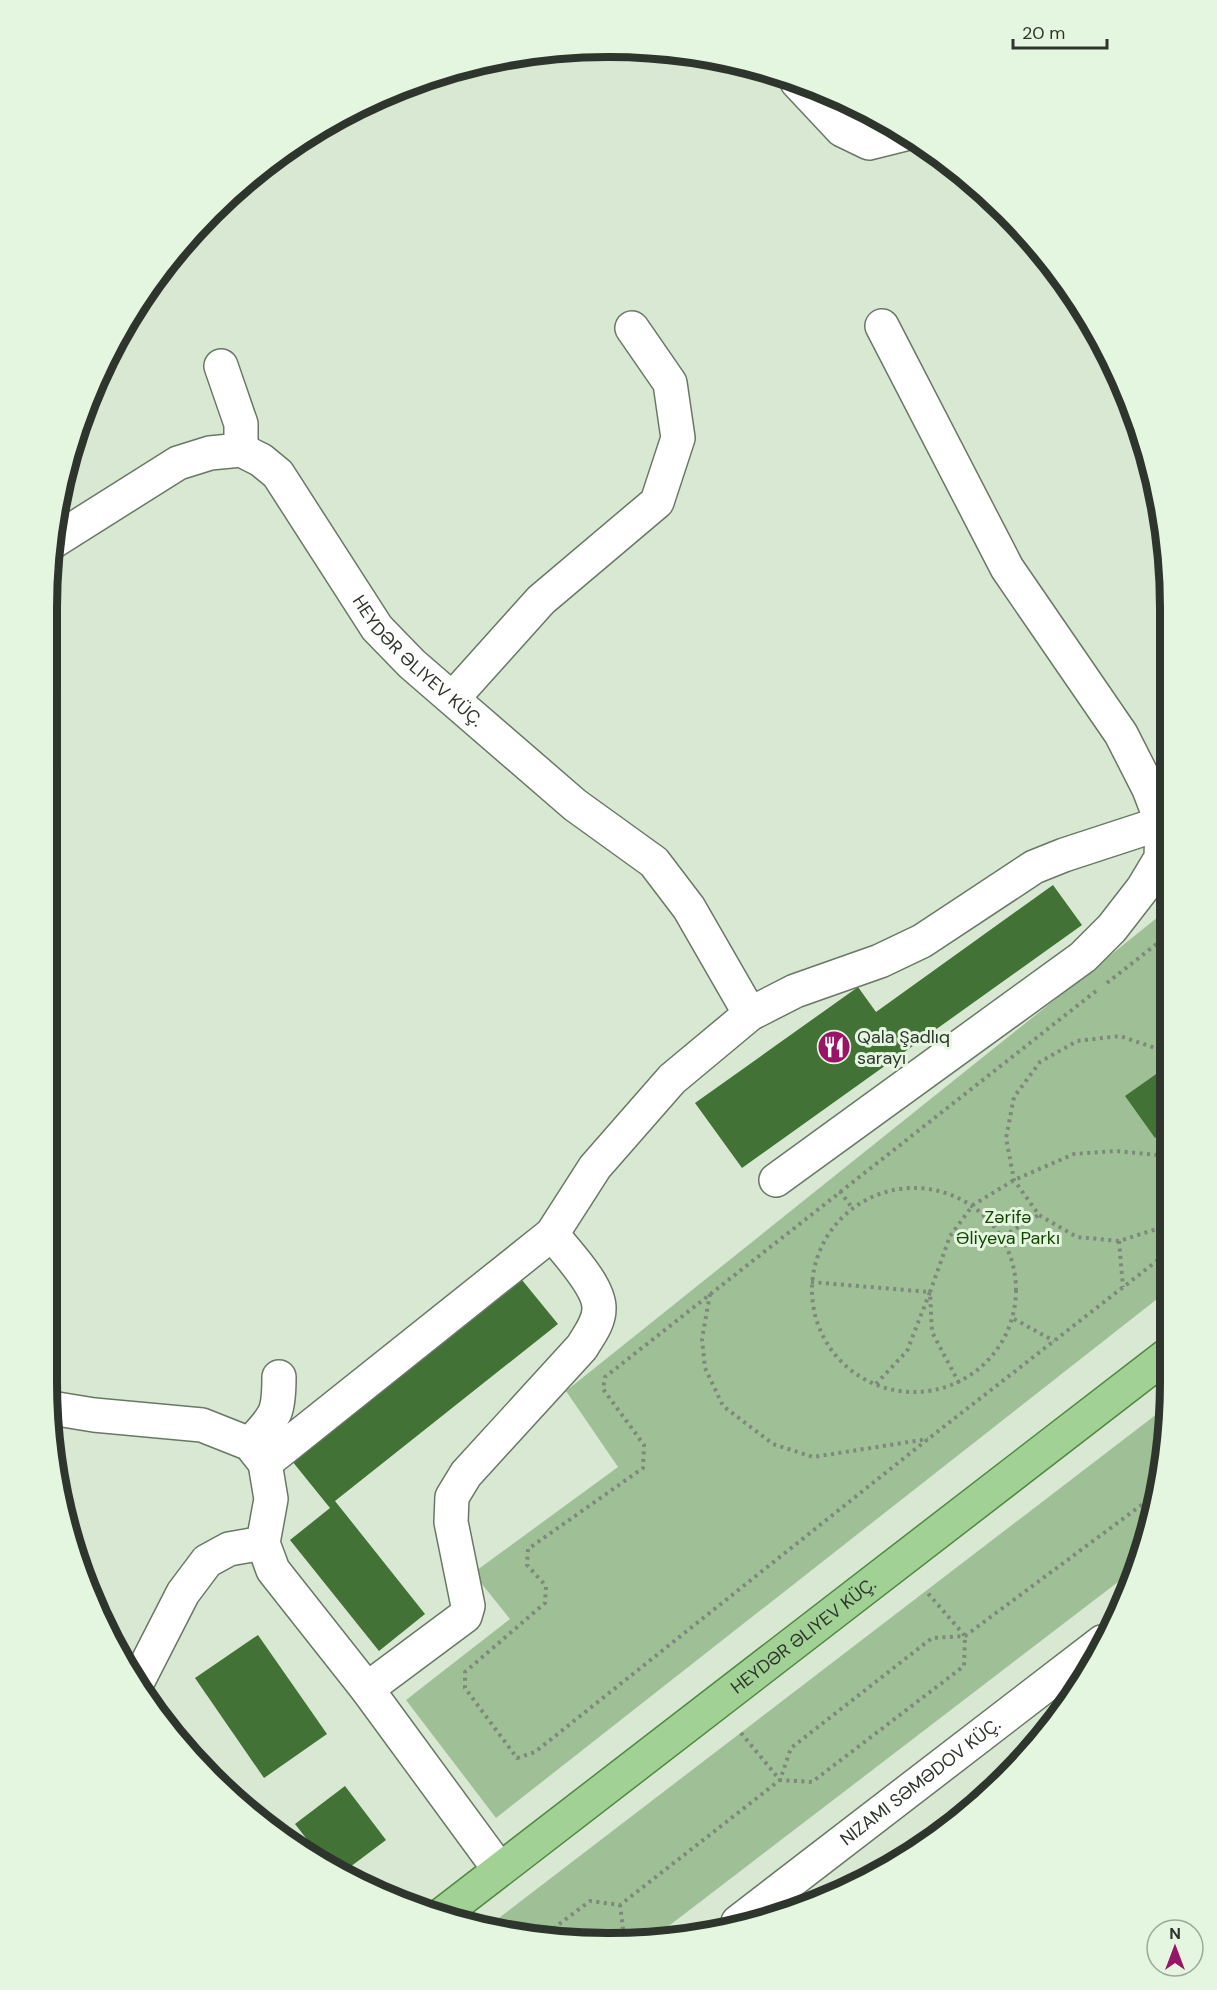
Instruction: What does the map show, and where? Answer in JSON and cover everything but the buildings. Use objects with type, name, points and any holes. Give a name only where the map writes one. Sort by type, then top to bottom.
[{"type":"main road","name":"HEYDƏR ƏLIYEV KÜÇ.","points":[[449,1909],[1160,1361]]},
{"type":"street","points":[[809,95],[842,130],[869,143],[894,137]]},
{"type":"street","points":[[882,326],[1007,568],[1121,735],[1160,812]]},
{"type":"street","points":[[453,698],[541,600],[657,502],[678,438],[670,383],[632,328]]},
{"type":"street","points":[[62,536],[178,463],[210,453],[241,450],[241,424],[221,366]]},
{"type":"street","name":"HEYDƏR ƏLIYEV KÜÇ.","points":[[241,450],[261,460],[278,474],[377,628],[412,664],[575,805],[654,862],[689,908],[750,1014]]},
{"type":"street","points":[[257,1453],[552,1234],[595,1167],[672,1079],[750,1014],[795,991],[880,961],[922,941],[1034,867],[1160,824]]},
{"type":"street","points":[[776,1180],[1083,957],[1112,928],[1143,888],[1160,860]]},
{"type":"street","points":[[367,1689],[465,1616],[468,1606],[451,1522],[452,1497],[466,1474],[582,1347],[595,1326],[600,1308],[593,1287],[552,1234]]},
{"type":"street","points":[[279,1377],[279,1403],[257,1453],[271,1499],[263,1543],[273,1570],[367,1689],[499,1869]]},
{"type":"street","points":[[58,1409],[94,1415],[202,1425],[257,1453]]},
{"type":"street","points":[[141,1674],[183,1593],[207,1561],[228,1549],[263,1543]]},
{"type":"street","name":"NIZAMI SƏMƏDOV KÜÇ.","points":[[747,1915],[1089,1651]]},
{"type":"path","points":[[1160,941],[605,1377],[603,1389],[644,1445],[643,1468],[528,1549],[527,1565],[546,1586],[545,1603],[465,1672],[465,1688],[517,1758],[535,1752],[928,1439],[1160,1258]]},
{"type":"path","points":[[1160,1050],[1120,1036],[1077,1041],[1040,1062],[1014,1097],[1006,1138],[1014,1180],[1039,1215],[1077,1237],[1119,1241],[1160,1228]]},
{"type":"path","points":[[875,1385],[907,1352],[950,1236],[973,1205],[1014,1180],[1074,1154],[1116,1150],[1160,1155]]},
{"type":"path","points":[[933,1189],[973,1205],[1003,1236],[1017,1276],[1014,1319],[993,1357],[959,1383],[917,1393],[875,1385],[840,1361],[817,1324],[812,1282],[824,1240],[852,1208],[890,1190],[933,1189]]},
{"type":"path","points":[[840,1191],[852,1208]]},
{"type":"path","points":[[1003,1236],[1039,1215]]},
{"type":"path","points":[[1119,1241],[1123,1287]]},
{"type":"path","points":[[812,1282],[930,1292]]},
{"type":"path","points":[[930,1292],[932,1332],[959,1383]]},
{"type":"path","points":[[710,1294],[702,1339],[705,1368],[723,1406],[773,1444],[813,1457],[928,1439]]},
{"type":"path","points":[[1014,1319],[1054,1341]]},
{"type":"path","points":[[553,1930],[590,1901],[620,1905],[780,1780],[791,1748],[932,1638],[965,1636],[1146,1502]]},
{"type":"path","points":[[741,1733],[780,1780],[812,1782],[964,1666],[965,1636],[926,1591]]},
{"type":"path","points":[[617,1933],[623,1928],[620,1905]]},
{"type":"green space","name":"Zərifə Əliyeva Parkı","points":[[1160,915],[1160,1297],[496,1818],[406,1700],[510,1619],[473,1573],[618,1467],[566,1391]]},
{"type":"green space","points":[[1159,1412],[1149,1489],[1141,1524],[1124,1577],[664,1930],[608,1933],[572,1932],[495,1921]]},
{"type":"place","name":"Qala Şadlıq sarayı","points":[[834,1047]]}]
